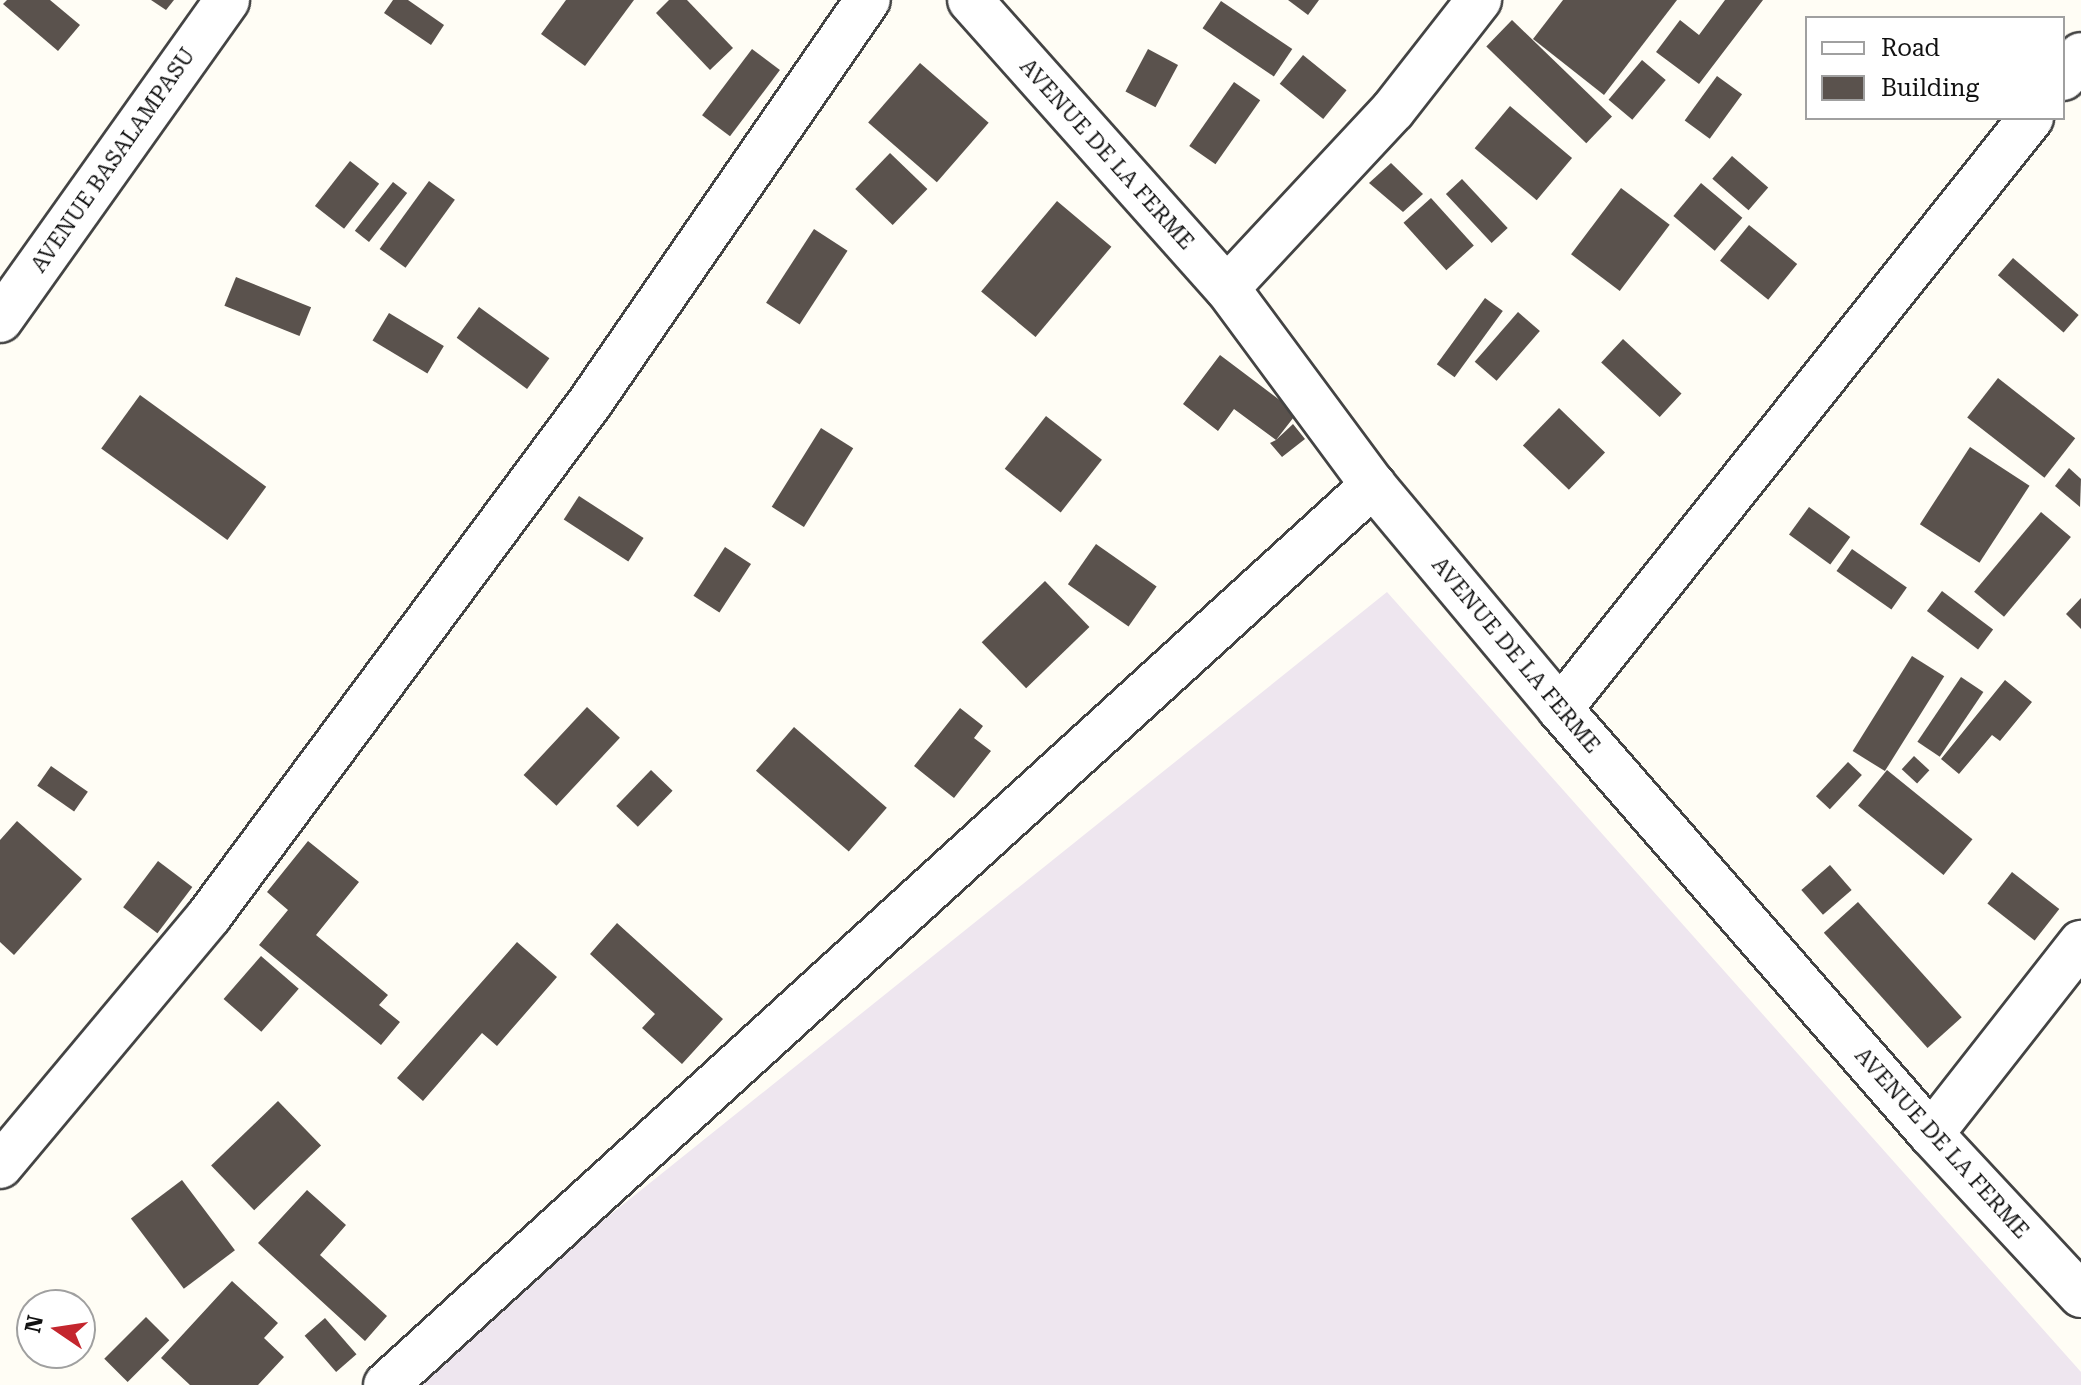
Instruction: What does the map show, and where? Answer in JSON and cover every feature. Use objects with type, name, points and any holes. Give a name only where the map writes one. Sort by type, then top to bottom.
[{"type":"street","name":"AVENUE BASALAMPASU","points":[[0,320],[227,0]]},
{"type":"street","points":[[0,1166],[209,916],[589,404],[868,0]]},
{"type":"street","name":"AVENUE DE LA FERME","points":[[970,0],[1227,288],[1373,485],[1560,709],[1931,1134],[2081,1295]]},
{"type":"street","points":[[1227,288],[1393,110],[1479,0]]},
{"type":"street","points":[[2065,75],[2081,55]]},
{"type":"street","points":[[1560,709],[2029,120]]},
{"type":"street","points":[[386,1385],[1373,485]]},
{"type":"street","points":[[1931,1134],[2081,943]]},
{"type":"shaded area","points":[[1387,592],[2081,1372],[2081,1385],[398,1385]]},
{"type":"building","points":[[7,0],[50,0],[80,25],[58,51],[3,4]]},
{"type":"building","points":[[151,0],[174,0],[166,10]]},
{"type":"building","points":[[393,0],[408,0],[444,25],[431,45],[384,13]]},
{"type":"building","points":[[566,0],[634,0],[585,66],[541,34]]},
{"type":"building","points":[[669,0],[687,0],[733,48],[710,70],[656,13]]},
{"type":"building","points":[[1288,0],[1319,0],[1308,15]]},
{"type":"building","points":[[1563,0],[1677,0],[1604,95],[1533,39]]},
{"type":"building","points":[[1725,0],[1763,0],[1699,84],[1656,52],[1680,20],[1699,35]]},
{"type":"building","points":[[1221,1],[1292,49],[1274,76],[1203,28]]},
{"type":"building","points":[[1512,20],[1612,117],[1586,143],[1486,47]]},
{"type":"building","points":[[752,49],[780,70],[730,136],[702,115]]},
{"type":"building","points":[[1148,49],[1178,65],[1155,107],[1125,91]]},
{"type":"building","points":[[1303,55],[1347,90],[1323,119],[1280,84]]},
{"type":"building","points":[[1642,60],[1666,80],[1632,120],[1609,100]]},
{"type":"building","points":[[920,63],[989,123],[937,182],[868,123]]},
{"type":"building","points":[[1717,76],[1742,94],[1710,139],[1685,120]]},
{"type":"building","points":[[1234,82],[1260,100],[1215,164],[1189,146]]},
{"type":"building","points":[[1510,106],[1572,158],[1537,200],[1475,148]]},
{"type":"building","points":[[890,153],[927,189],[893,225],[855,189]]},
{"type":"building","points":[[1732,156],[1768,187],[1749,210],[1712,179]]},
{"type":"building","points":[[350,161],[379,184],[344,229],[315,206]]},
{"type":"building","points":[[1391,163],[1423,194],[1403,212],[1369,183]]},
{"type":"building","points":[[1462,179],[1508,228],[1492,243],[1446,194]]},
{"type":"building","points":[[429,181],[455,200],[406,268],[380,249]]},
{"type":"building","points":[[393,182],[407,193],[369,242],[355,231]]},
{"type":"building","points":[[1701,183],[1742,218],[1715,251],[1673,216]]},
{"type":"building","points":[[1621,188],[1670,225],[1620,291],[1571,254]]},
{"type":"building","points":[[1431,198],[1474,246],[1446,270],[1404,223]]},
{"type":"building","points":[[1057,201],[1111,247],[1036,337],[981,291]]},
{"type":"building","points":[[1749,225],[1797,264],[1768,300],[1720,261]]},
{"type":"building","points":[[814,229],[848,251],[800,325],[766,303]]},
{"type":"building","points":[[2013,258],[2079,315],[2064,332],[1998,275]]},
{"type":"building","points":[[236,277],[311,307],[299,336],[224,306]]},
{"type":"building","points":[[1485,298],[1503,311],[1455,377],[1437,364]]},
{"type":"building","points":[[479,307],[549,358],[527,389],[457,338]]},
{"type":"building","points":[[1518,312],[1540,331],[1497,381],[1475,362]]},
{"type":"building","points":[[389,313],[444,346],[427,373],[373,340]]},
{"type":"building","points":[[1623,339],[1682,394],[1660,417],[1601,362]]},
{"type":"building","points":[[1220,355],[1297,413],[1276,440],[1234,409],[1218,431],[1183,404]]},
{"type":"building","points":[[1998,378],[2075,438],[2044,478],[1967,417]]},
{"type":"building","points":[[140,395],[266,487],[227,540],[101,448]]},
{"type":"building","points":[[1559,408],[1605,452],[1569,490],[1523,445]]},
{"type":"building","points":[[1046,416],[1102,460],[1061,513],[1005,469]]},
{"type":"building","points":[[1293,424],[1305,439],[1282,457],[1270,443]]},
{"type":"building","points":[[821,428],[853,448],[804,527],[772,507]]},
{"type":"building","points":[[1970,447],[2030,486],[1979,563],[1920,524]]},
{"type":"building","points":[[2069,468],[2081,479],[2080,507],[2055,486]]},
{"type":"building","points":[[579,496],[644,538],[628,561],[564,519]]},
{"type":"building","points":[[1809,507],[1850,537],[1830,564],[1789,535]]},
{"type":"building","points":[[2041,512],[2071,537],[2004,617],[1974,592]]},
{"type":"building","points":[[1096,544],[1157,586],[1129,627],[1068,584]]},
{"type":"building","points":[[725,547],[751,564],[719,613],[693,596]]},
{"type":"building","points":[[1852,549],[1907,587],[1891,610],[1837,571]]},
{"type":"building","points":[[1045,581],[1089,627],[1026,688],[982,642]]},
{"type":"building","points":[[1942,591],[1993,630],[1978,649],[1927,611]]},
{"type":"building","points":[[2081,598],[2081,629],[2066,614]]},
{"type":"building","points":[[1912,656],[1944,676],[1885,771],[1853,751]]},
{"type":"building","points":[[1961,677],[1983,692],[1940,757],[1917,742]]},
{"type":"building","points":[[2005,680],[2032,702],[2000,741],[1992,735],[1959,774],[1941,759]]},
{"type":"building","points":[[587,707],[620,738],[556,806],[524,775]]},
{"type":"building","points":[[960,708],[983,726],[974,738],[991,751],[954,798],[914,766]]},
{"type":"building","points":[[794,727],[887,808],[849,851],[756,771]]},
{"type":"building","points":[[1914,756],[1929,770],[1917,783],[1902,769]]},
{"type":"building","points":[[1848,762],[1862,775],[1830,809],[1816,796]]},
{"type":"building","points":[[51,766],[88,792],[74,811],[37,786]]},
{"type":"building","points":[[651,770],[673,791],[638,827],[616,806]]},
{"type":"building","points":[[1887,770],[1972,839],[1944,875],[1858,806]]},
{"type":"building","points":[[17,821],[82,879],[14,955],[0,942],[0,840]]},
{"type":"building","points":[[308,841],[359,882],[316,935],[388,995],[379,1005],[400,1022],[381,1045],[259,945],[288,910],[267,892]]},
{"type":"building","points":[[158,861],[192,887],[157,933],[123,907]]},
{"type":"building","points":[[1830,865],[1852,890],[1823,915],[1801,890]]},
{"type":"building","points":[[2012,872],[2059,909],[2035,940],[1987,904]]},
{"type":"building","points":[[1858,902],[1962,1017],[1928,1048],[1824,933]]},
{"type":"building","points":[[617,923],[723,1019],[682,1064],[642,1028],[655,1014],[590,954]]},
{"type":"building","points":[[517,942],[557,977],[497,1046],[482,1033],[423,1101],[397,1078]]},
{"type":"building","points":[[261,956],[299,989],[261,1032],[224,999]]},
{"type":"building","points":[[278,1101],[321,1146],[254,1210],[211,1166]]},
{"type":"building","points":[[182,1180],[235,1250],[184,1289],[131,1219]]},
{"type":"building","points":[[307,1190],[346,1225],[320,1255],[387,1316],[365,1341],[258,1243]]},
{"type":"building","points":[[232,1281],[278,1323],[264,1338],[284,1357],[258,1385],[190,1385],[161,1358]]},
{"type":"building","points":[[146,1317],[169,1340],[128,1382],[104,1359]]},
{"type":"building","points":[[325,1318],[356,1354],[336,1372],[305,1336]]}]
